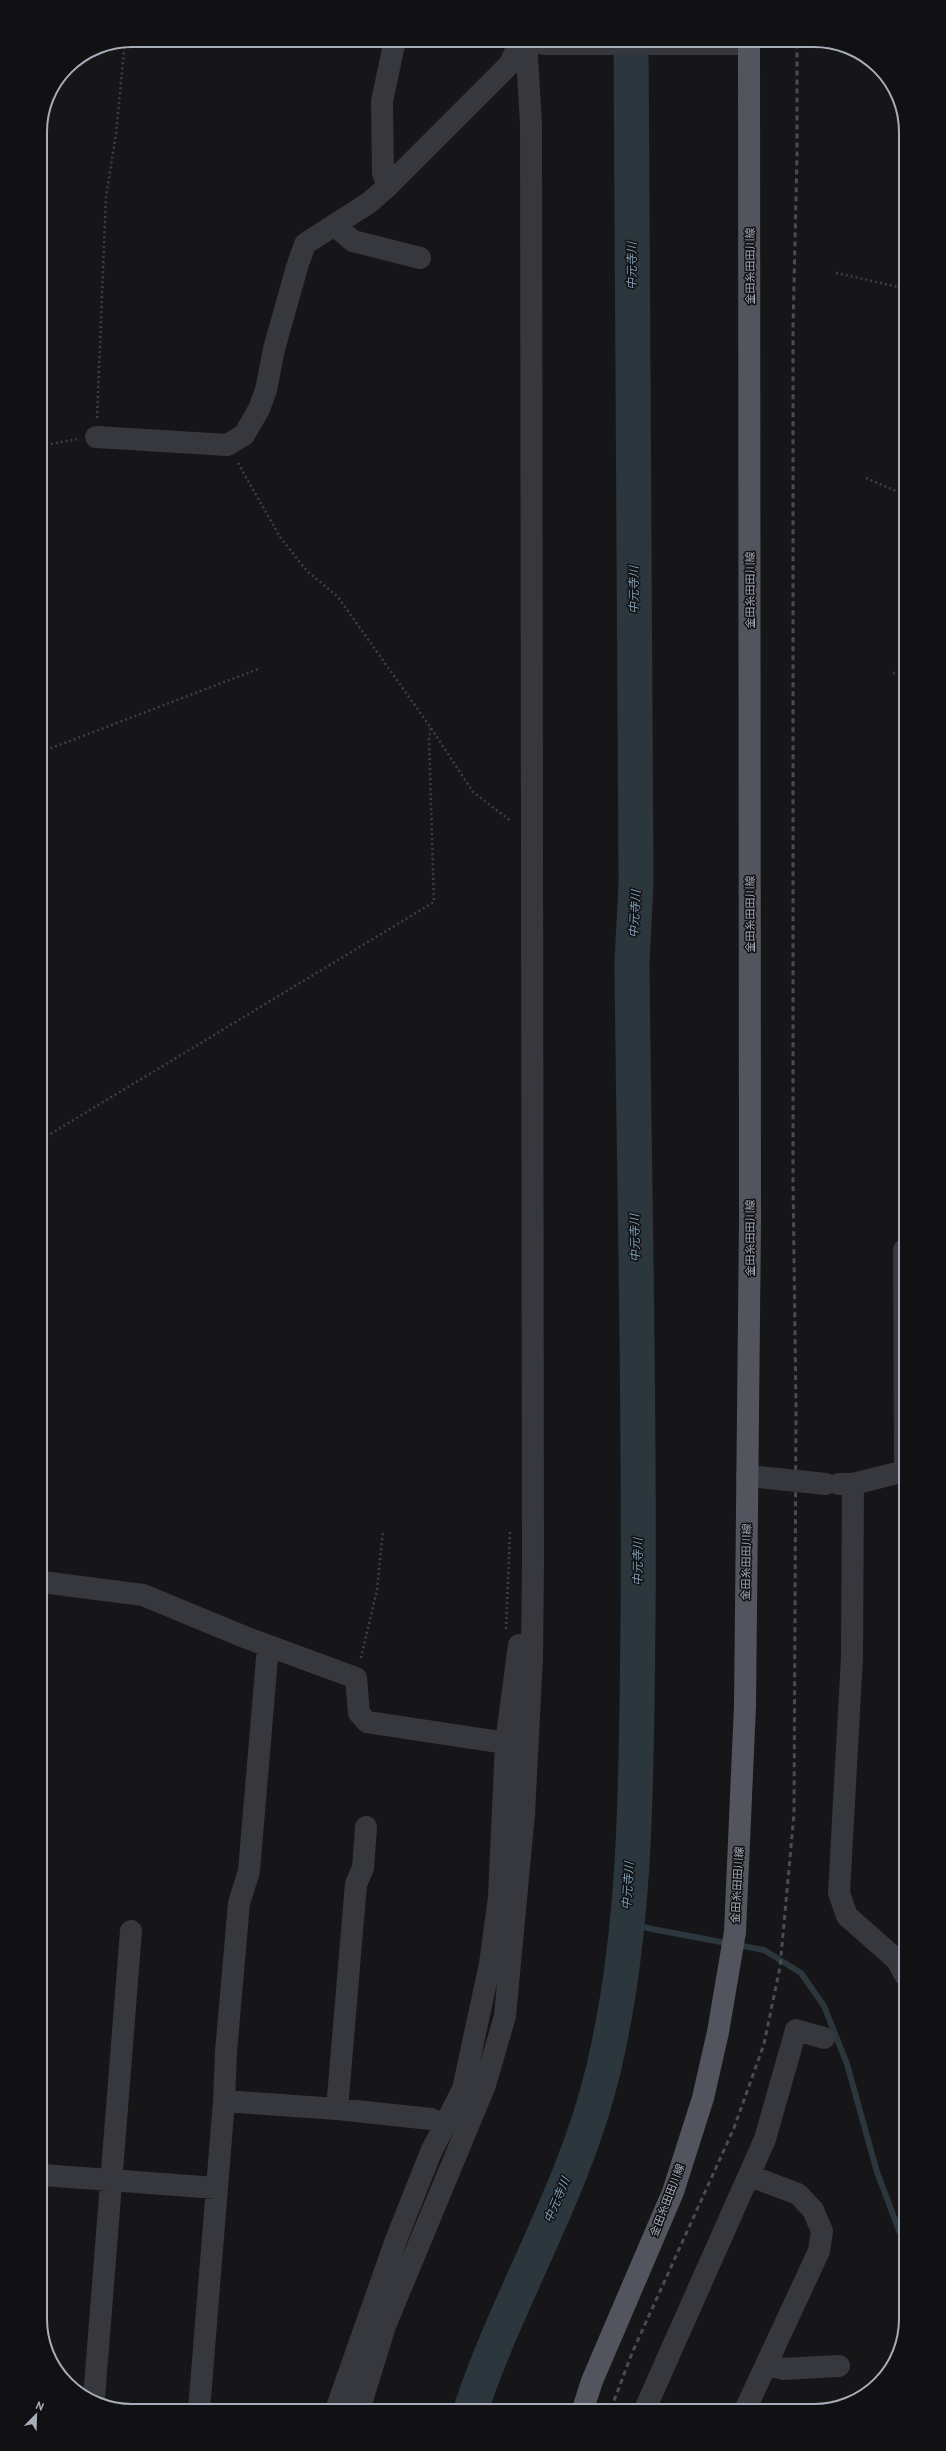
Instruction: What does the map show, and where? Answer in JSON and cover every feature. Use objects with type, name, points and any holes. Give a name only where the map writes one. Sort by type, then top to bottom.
[{"type":"main road","name":"金田糸田田川線","points":[[584,2404],[592,2381],[672,2192],[703,2098],[718,2032],[735,1932],[745,1706],[750,1220],[743,47]]},
{"type":"street","points":[[388,186],[383,173],[382,101],[394,47]]},
{"type":"street","points":[[96,437],[227,445],[244,435],[259,409],[266,390],[274,349],[297,267],[306,244],[370,202],[388,186],[510,64],[520,47]]},
{"type":"street","points":[[362,2404],[385,2326],[485,2085],[505,2016],[524,1814],[532,1624],[534,1326],[531,148],[523,47]]},
{"type":"street","points":[[334,225],[353,241],[420,258]]},
{"type":"street","points":[[747,1476],[826,1484],[853,1484],[899,1472]]},
{"type":"street","points":[[853,1484],[852,1657],[839,1893],[847,1916],[899,1963]]},
{"type":"street","points":[[47,1583],[143,1595],[268,1646],[356,1678],[359,1713],[367,1722],[506,1743]]},
{"type":"street","points":[[338,2404],[396,2240],[431,2152],[463,2089],[490,1964],[499,1897],[506,1743],[521,1631],[532,1624]]},
{"type":"street","points":[[199,2404],[224,2101],[226,2052],[239,1904],[249,1871],[268,1646]]},
{"type":"street","points":[[337,2109],[356,1884],[363,1868],[366,1827]]},
{"type":"street","points":[[94,2395],[131,1931]]},
{"type":"street","points":[[647,2404],[750,2176],[765,2139],[796,2030],[824,2038]]},
{"type":"street","points":[[224,2101],[337,2109],[431,2119],[445,2125]]},
{"type":"street","points":[[47,2175],[216,2188]]},
{"type":"street","points":[[748,2404],[819,2251],[822,2231],[813,2210],[798,2194],[750,2176]]},
{"type":"street","points":[[767,2364],[783,2369],[839,2366]]},
{"type":"path","points":[[47,445],[96,437],[106,197],[116,134],[124,48]]},
{"type":"path","points":[[836,273],[899,287]]},
{"type":"path","points":[[227,445],[280,537],[307,571],[338,597],[431,728],[473,792],[511,820]]},
{"type":"path","points":[[866,478],[899,492]]},
{"type":"path","points":[[47,750],[261,668]]},
{"type":"path","points":[[893,673],[899,674]]},
{"type":"path","points":[[47,1135],[434,902],[429,738],[431,728]]},
{"type":"path","points":[[356,1678],[377,1590],[383,1530]]},
{"type":"waterway","name":"中元寺川","points":[[473,2404],[486,2367],[559,2200],[591,2115],[603,2071],[623,1961],[633,1848],[637,1735],[638,1374],[632,962],[636,884],[631,47]]},
{"type":"waterway","points":[[626,1922],[652,1929],[764,1950],[801,1973],[824,2006],[847,2064],[877,2172],[899,2230]]},
{"type":"railway","points":[[613,2404],[632,2353],[734,2128],[764,2044],[780,1967],[794,1814],[796,1408],[793,1181],[793,328],[797,155],[797,47]]}]
